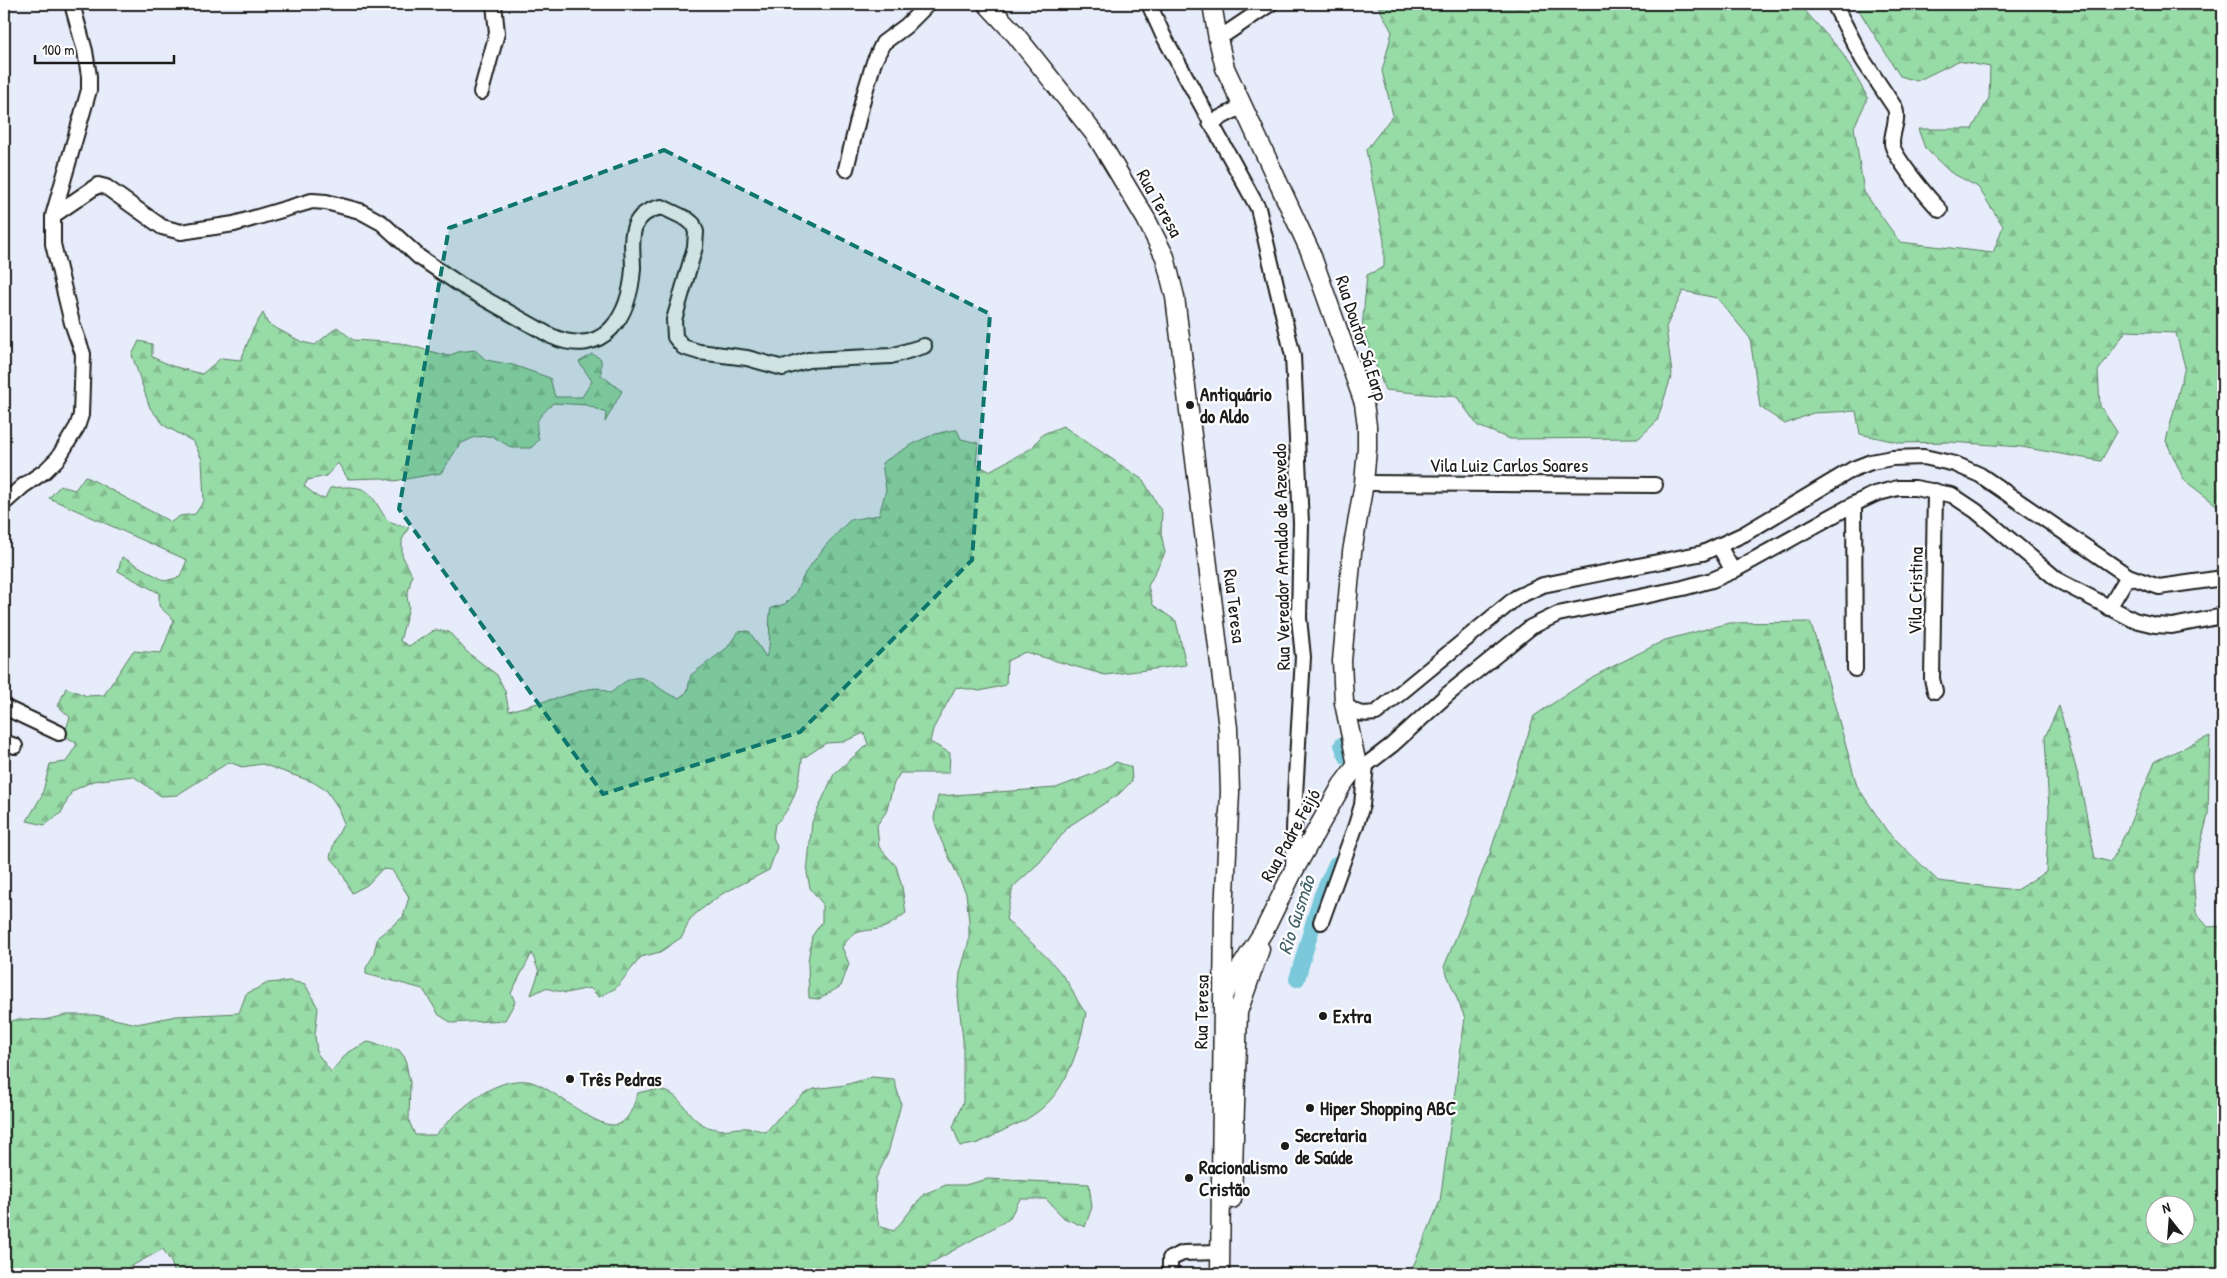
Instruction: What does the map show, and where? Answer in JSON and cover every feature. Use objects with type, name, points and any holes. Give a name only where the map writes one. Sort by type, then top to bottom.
[{"type":"main road","name":"Rua Teresa","points":[[987,4],[1014,34],[1097,137],[1146,219],[1165,257],[1175,297],[1228,728],[1230,792],[1224,912],[1224,995],[1231,1013],[1235,1059],[1231,1274]]},
{"type":"main road","name":"Rua Doutor Sá Earp","points":[[1212,4],[1225,68],[1310,251],[1364,403],[1368,426],[1364,483],[1352,552],[1342,661],[1344,703],[1349,732],[1361,765]]},
{"type":"main road","name":"Rua Padre Feijó","points":[[1224,995],[1265,929],[1293,872],[1342,785],[1361,765]]},
{"type":"main road","name":"Rua Padre Feijó","points":[[1231,1013],[1259,954],[1265,929]]},
{"type":"main road","name":"Rua Teresa","points":[[1220,1274],[1222,1059],[1231,1013]]},
{"type":"street","points":[[4,503],[23,486],[45,471],[58,458],[77,427],[80,415],[83,354],[72,322],[53,244],[54,215],[89,90],[87,63],[72,4]]},
{"type":"street","points":[[481,92],[497,32],[494,4]]},
{"type":"street","points":[[846,169],[874,62],[884,43],[906,26],[928,4]]},
{"type":"street","name":"Rua Vereador Arnaldo de Azevedo","points":[[1149,4],[1210,123],[1258,208],[1293,356],[1301,523],[1299,618],[1303,657],[1295,795],[1293,872]]},
{"type":"street","points":[[1218,39],[1270,4]]},
{"type":"street","points":[[1834,4],[1863,60],[1897,114],[1892,144],[1894,151],[1928,198],[1940,210]]},
{"type":"street","points":[[1210,123],[1243,106]]},
{"type":"street","points":[[54,215],[94,188],[102,185],[162,227],[181,232],[234,224],[306,202],[326,202],[372,216],[419,257],[462,286],[551,336],[565,342],[580,343],[607,334],[618,320],[629,295],[635,226],[646,212],[662,207],[687,219],[693,224],[696,232],[674,320],[675,338],[683,347],[699,352],[747,358],[783,368],[808,360],[892,356],[924,346]]},
{"type":"street","points":[[1349,732],[1376,713],[1517,597],[1529,590],[1543,585],[1689,557],[1744,534],[1853,469],[1892,458],[1924,458],[1955,464],[1980,475],[2128,576],[2160,587],[2223,578]]},
{"type":"street","name":"Vila Luiz Carlos Soares","points":[[1364,483],[1655,484]]},
{"type":"street","points":[[1321,922],[1362,804],[1361,765],[1392,745],[1448,694],[1531,627],[1558,614],[1684,588],[1732,571],[1875,494],[1898,488],[1915,488],[1952,495],[1976,511],[2060,581],[2134,620],[2155,625],[2172,626],[2223,616]]},
{"type":"street","name":"Vila Cristina","points":[[1935,491],[1932,679],[1935,691]]},
{"type":"street","points":[[1854,504],[1855,669]]},
{"type":"street","points":[[1719,546],[1732,571]]},
{"type":"street","points":[[2109,608],[2128,576]]},
{"type":"street","points":[[1344,703],[1353,713],[1362,715],[1376,713]]},
{"type":"street","points":[[4,707],[59,733]]},
{"type":"street","points":[[1170,1274],[1170,1259],[1173,1256],[1184,1253],[1220,1252]]},
{"type":"highlighted area","points":[[664,150],[990,314],[972,560],[800,732],[603,794],[399,509],[449,228]]},
{"type":"green space","points":[[1377,4],[1799,4],[1841,51],[1868,98],[1854,127],[1864,192],[1900,242],[1993,253],[2003,226],[1978,187],[1950,172],[1925,148],[1918,129],[1972,129],[1989,98],[1990,67],[1958,61],[1917,81],[1900,76],[1855,4],[2223,4],[2223,510],[2184,480],[2166,441],[2185,367],[2176,333],[2126,331],[2098,371],[2100,406],[2117,432],[2101,461],[2021,447],[1950,442],[1901,443],[1860,434],[1856,411],[1813,413],[1785,424],[1760,407],[1750,338],[1717,298],[1683,291],[1666,327],[1672,374],[1657,421],[1639,438],[1510,439],[1478,426],[1457,397],[1385,390],[1362,328],[1367,275],[1384,267],[1384,241],[1366,150],[1393,115],[1382,71],[1392,32]]},
{"type":"green space","points":[[263,313],[268,324],[302,342],[315,345],[337,327],[353,340],[400,343],[448,356],[458,352],[475,350],[486,360],[513,365],[550,378],[555,397],[582,397],[592,381],[579,362],[592,354],[601,359],[601,375],[622,391],[605,422],[606,413],[587,405],[553,403],[538,419],[539,440],[531,448],[512,448],[492,436],[475,437],[460,444],[441,473],[394,481],[382,478],[348,479],[338,463],[326,476],[308,480],[304,486],[319,498],[325,498],[330,488],[350,487],[362,489],[374,499],[390,522],[409,527],[402,540],[402,555],[412,575],[407,597],[409,607],[400,641],[409,646],[435,630],[449,632],[467,652],[497,675],[505,691],[509,711],[589,689],[598,688],[611,693],[623,683],[640,678],[679,698],[687,692],[691,675],[727,648],[738,632],[749,631],[766,657],[769,645],[771,608],[785,604],[795,594],[805,573],[826,545],[850,520],[879,515],[886,490],[882,463],[927,437],[946,431],[957,430],[961,439],[978,443],[976,464],[989,471],[1032,448],[1043,434],[1063,426],[1143,480],[1162,512],[1161,533],[1165,553],[1148,586],[1153,605],[1176,621],[1186,665],[1105,675],[1025,652],[1007,661],[1006,685],[980,691],[956,687],[933,729],[930,742],[950,753],[949,773],[900,773],[894,783],[886,812],[877,825],[879,847],[896,866],[906,913],[885,927],[860,932],[851,936],[842,947],[849,964],[841,986],[819,999],[809,998],[808,962],[812,936],[822,922],[822,903],[810,888],[807,873],[812,822],[834,774],[868,744],[864,733],[843,742],[826,743],[802,759],[791,803],[787,811],[775,824],[773,837],[777,847],[769,870],[722,894],[699,911],[690,919],[682,937],[660,952],[641,957],[616,988],[599,997],[590,988],[566,993],[545,988],[531,995],[539,972],[532,953],[511,993],[515,1002],[505,1020],[452,1023],[439,1015],[423,989],[366,974],[366,968],[373,956],[378,937],[403,917],[409,897],[392,870],[382,869],[367,885],[352,893],[339,867],[330,857],[335,840],[344,823],[337,806],[327,791],[313,782],[262,764],[242,767],[229,762],[177,795],[161,796],[133,776],[93,781],[72,791],[61,813],[45,825],[27,821],[42,795],[50,764],[66,762],[77,744],[64,735],[70,717],[58,706],[66,688],[87,696],[104,695],[133,651],[161,653],[174,620],[159,606],[159,593],[118,571],[122,557],[165,581],[180,577],[187,560],[49,498],[60,486],[75,490],[85,476],[171,522],[180,516],[195,514],[204,501],[202,460],[194,442],[165,426],[150,408],[132,355],[139,341],[152,344],[152,357],[172,366],[202,374],[221,358],[241,360],[253,329]]},
{"type":"green space","points":[[1810,622],[1857,786],[1887,831],[1938,881],[2016,890],[2046,872],[2049,810],[2045,737],[2059,706],[2080,783],[2095,858],[2111,862],[2128,828],[2155,761],[2210,736],[2208,815],[2193,874],[2196,913],[2208,927],[2223,926],[2223,1274],[1410,1274],[1440,1201],[1465,1018],[1444,967],[1490,853],[1534,716],[1594,676],[1665,640],[1729,623]]},
{"type":"green space","points":[[1116,762],[1131,767],[1132,781],[1119,794],[1069,826],[1040,862],[1013,887],[1006,919],[1060,972],[1086,1013],[1075,1056],[1054,1095],[1030,1117],[984,1140],[960,1146],[953,1127],[963,1102],[963,1040],[958,996],[960,973],[969,941],[969,921],[966,893],[941,840],[934,819],[938,796],[1056,788],[1093,774]]},
{"type":"green space","points":[[289,981],[305,984],[318,1008],[315,1035],[317,1053],[331,1072],[348,1052],[368,1042],[399,1050],[405,1058],[410,1083],[409,1121],[415,1135],[435,1135],[476,1098],[488,1090],[514,1081],[527,1081],[537,1084],[589,1116],[612,1125],[621,1123],[627,1117],[632,1110],[638,1093],[654,1090],[666,1091],[675,1096],[695,1119],[704,1125],[716,1129],[752,1128],[766,1132],[804,1094],[814,1089],[845,1085],[872,1077],[894,1079],[901,1104],[888,1153],[876,1178],[875,1205],[879,1226],[894,1231],[924,1194],[946,1185],[965,1185],[988,1179],[1089,1184],[1092,1207],[1085,1227],[1064,1218],[1046,1199],[1020,1199],[1009,1219],[931,1263],[923,1274],[175,1274],[171,1262],[163,1249],[117,1274],[4,1274],[4,1023],[19,1019],[44,1020],[67,1015],[95,1015],[137,1024],[176,1016],[239,1013],[246,994],[268,983]]},
{"type":"waterway","points":[[1342,745],[1347,757]]},
{"type":"waterway","name":"Rio Gusmão","points":[[1297,979],[1321,897],[1336,864]]},
{"type":"place","name":"Antiquário do Aldo","points":[[1190,405]]},
{"type":"place","name":"Extra","points":[[1323,1016]]},
{"type":"place","name":"Três Pedras","points":[[570,1079]]},
{"type":"place","name":"Hiper Shopping ABC","points":[[1310,1108]]},
{"type":"place","name":"Secretaria de Saúde","points":[[1285,1146]]},
{"type":"place","name":"Racionalismo Cristão","points":[[1189,1178]]}]
